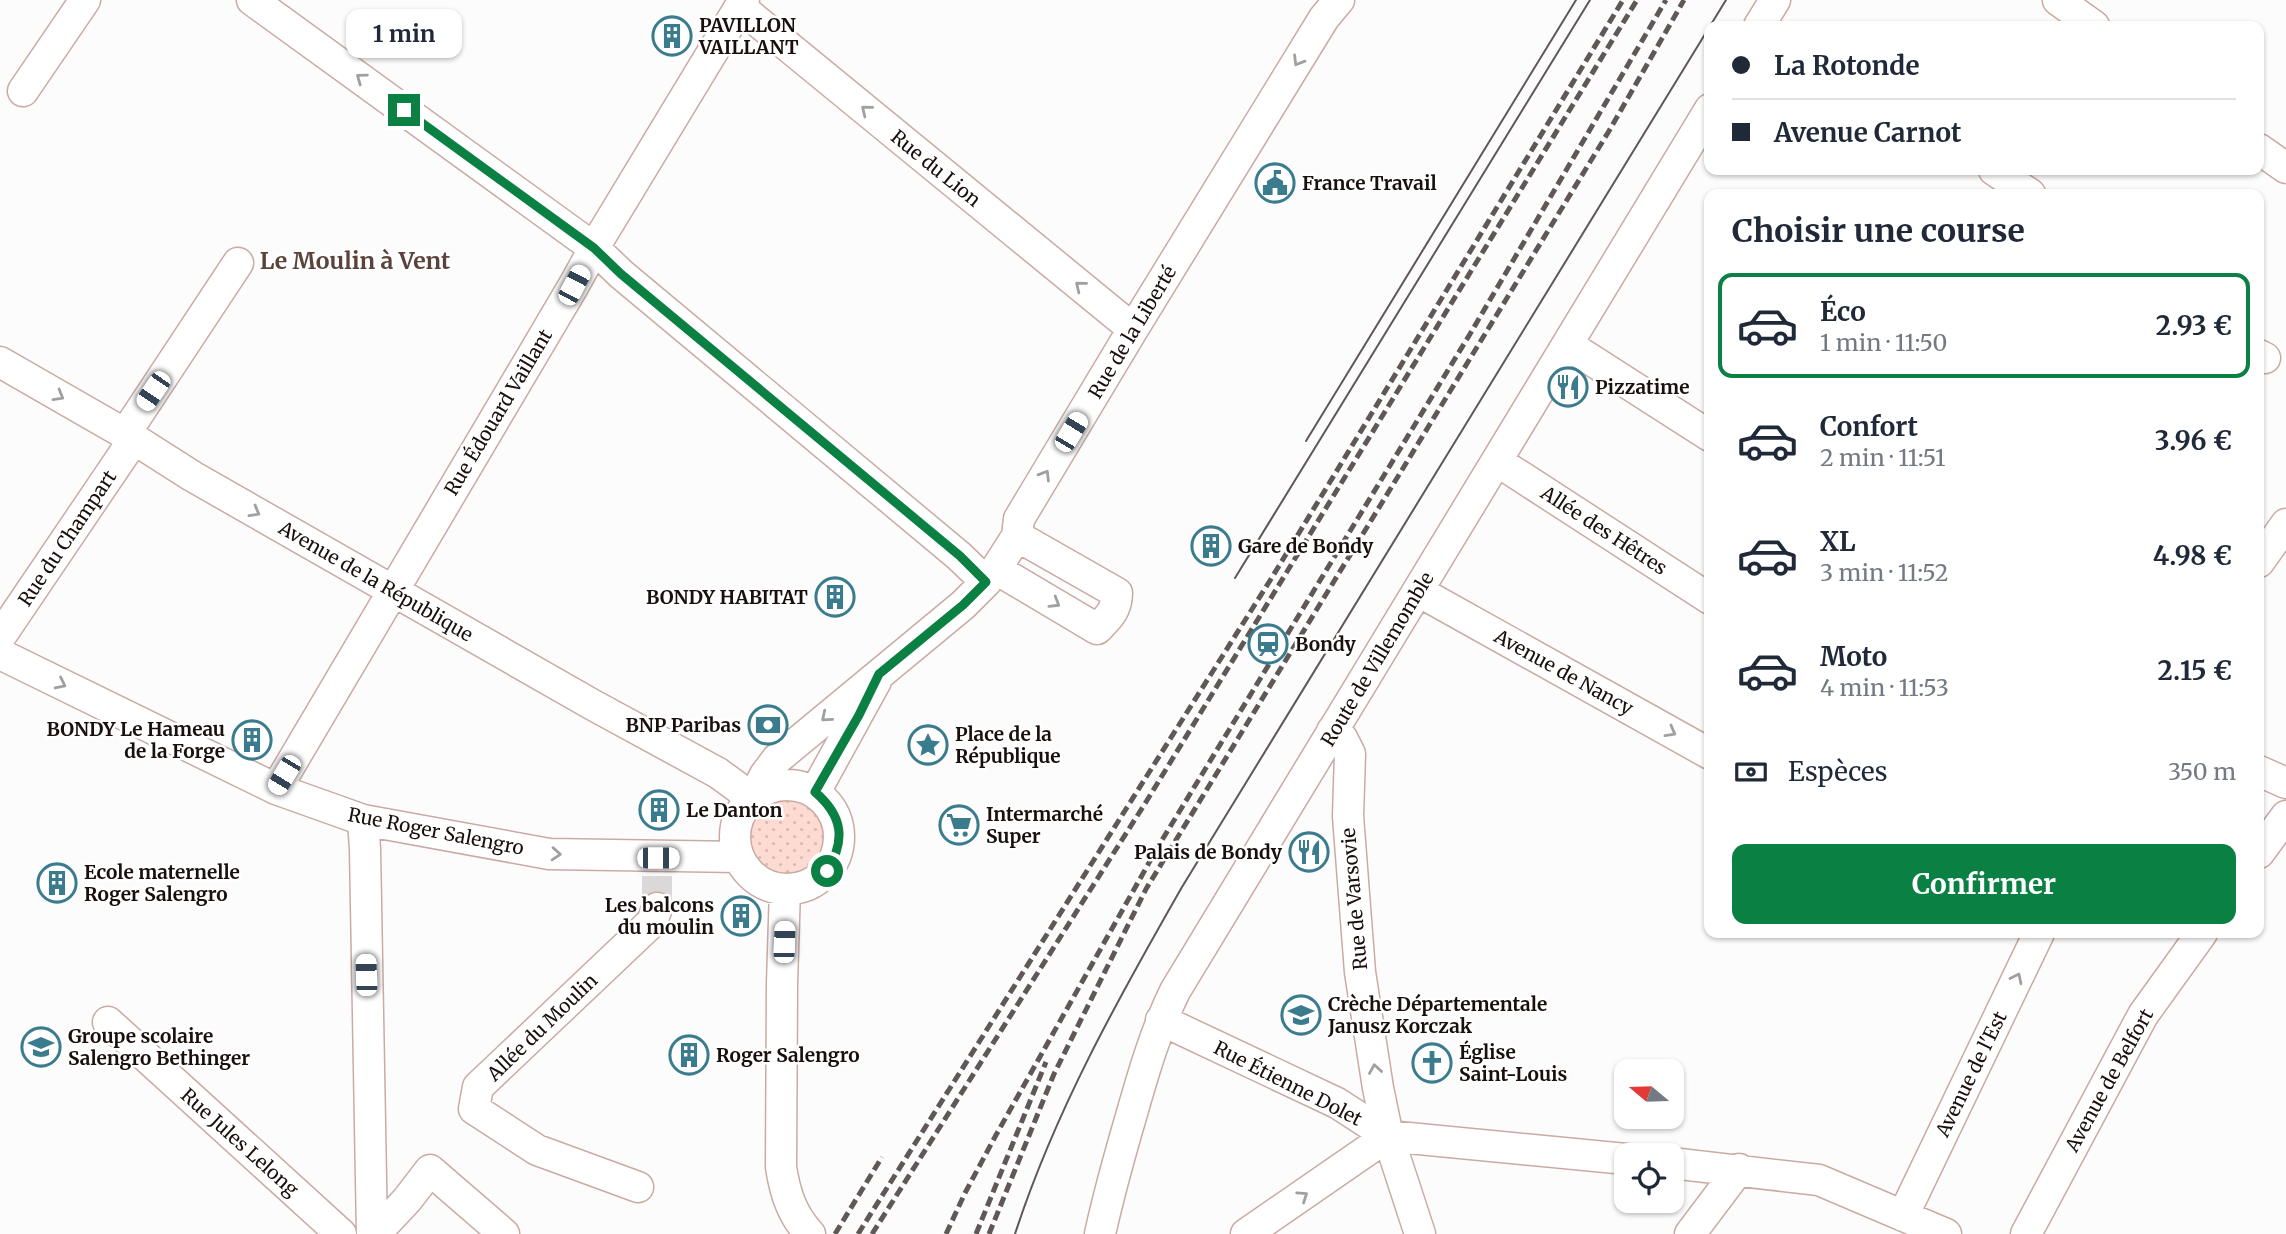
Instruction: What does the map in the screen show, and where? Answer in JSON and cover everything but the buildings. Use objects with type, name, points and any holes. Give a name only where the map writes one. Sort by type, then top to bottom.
[{"type":"street","points":[[23,91],[85,0]]},
{"type":"street","points":[[252,0],[594,248],[621,274],[960,556],[991,576],[1097,629],[1111,615],[1117,603],[1117,593],[1017,536]]},
{"type":"street","name":"Rue de la Liberté","points":[[753,797],[777,759],[963,605],[991,576],[1017,536],[1019,519],[1133,329],[1324,18],[1339,0]]},
{"type":"street","points":[[2059,0],[2087,21]]},
{"type":"street","name":"Rue Édouard Vaillant","points":[[276,789],[594,248],[742,3]]},
{"type":"street","name":"Rue du Lion","points":[[742,3],[1133,329]]},
{"type":"street","name":"Route de Villemomble","points":[[1100,1234],[1108,1196],[1161,1020],[1182,977],[1569,345],[1704,119]]},
{"type":"street","points":[[2264,153],[2286,168]]},
{"type":"street","points":[[2001,175],[2022,189]]},
{"type":"street","name":"Rue du Champart","points":[[0,636],[238,262]]},
{"type":"street","points":[[1569,345],[1704,432]]},
{"type":"street","name":"Avenue de la République","points":[[0,362],[392,591],[718,773],[753,797]]},
{"type":"street","name":"Allée des Hêtres","points":[[1497,461],[1704,595]]},
{"type":"street","points":[[2264,555],[2286,524]]},
{"type":"street","name":"Avenue de Nancy","points":[[1418,591],[1704,751]]},
{"type":"street","name":"Rue Roger Salengro","points":[[0,654],[276,789],[363,820],[549,854],[658,867],[739,857]]},
{"type":"street","name":"Rue de la Liberté","points":[[815,792],[879,674]]},
{"type":"street","name":"Rue de Varsovie","points":[[1332,732],[1342,738],[1350,754],[1348,816],[1360,972],[1388,1136],[1420,1234]]},
{"type":"street","points":[[2264,773],[2286,783]]},
{"type":"street","points":[[800,786],[815,792],[834,814],[839,828],[835,858],[827,871],[815,881],[801,887],[771,887],[757,880],[746,870],[735,842],[741,811],[753,797],[768,788],[800,786]]},
{"type":"street","points":[[2264,846],[2286,816]]},
{"type":"street","points":[[363,820],[373,1234]]},
{"type":"street","points":[[785,889],[780,1142],[785,1189],[792,1209],[807,1230]]},
{"type":"street","name":"Allée du Moulin","points":[[638,1187],[537,1150],[474,1108],[478,1087],[652,922],[657,908]]},
{"type":"street","name":"Avenue de l'Est","points":[[1903,1216],[2037,938]]},
{"type":"street","name":"Avenue de Belfort","points":[[2026,1234],[2143,1015],[2198,938]]},
{"type":"street","name":"Rue Étienne Dolet","points":[[1161,1020],[1337,1103],[1388,1136],[1614,1158]]},
{"type":"street","name":"Rue Jules Lelong","points":[[108,1022],[341,1234]]},
{"type":"street","points":[[1246,1234],[1388,1136]]},
{"type":"street","points":[[1684,1164],[1819,1180],[1946,1234]]},
{"type":"street","points":[[373,1234],[407,1200],[430,1170],[504,1234]]},
{"type":"street","points":[[1690,1234],[1739,1170]]},
{"type":"shaded area","points":[[788,801],[802,804],[814,812],[822,824],[825,838],[822,852],[814,864],[802,872],[788,875],[774,872],[762,864],[754,852],[751,838],[754,824],[762,812],[774,804]]},
{"type":"tunnel","points":[[657,876],[657,908]]},
{"type":"tram line","points":[[1306,441],[1576,0]]},
{"type":"tram line","points":[[1235,578],[1590,0]]},
{"type":"tram line","points":[[1713,21],[1726,0]]},
{"type":"tram line","points":[[1015,1234],[1049,1144],[1090,1056],[1182,887],[1704,36]]},
{"type":"railway","points":[[858,1234],[1271,579],[1623,0]]},
{"type":"railway","points":[[872,1234],[1146,802],[1637,0]]},
{"type":"railway","points":[[946,1234],[996,1135],[1159,845],[1470,334],[1666,0]]},
{"type":"railway","points":[[989,1234],[1054,1074],[1146,889],[1609,131],[1684,0]]},
{"type":"railway","points":[[976,1234],[1046,1062]]},
{"type":"railway","points":[[835,1234],[882,1157]]},
{"type":"place","name":"PAVILLON VAILLANT","points":[[672,36]]},
{"type":"place","name":"France Travail","points":[[1275,183]]},
{"type":"place","name":"Pizzatime","points":[[1568,387]]},
{"type":"place","name":"Gare de Bondy","points":[[1211,546]]},
{"type":"place","name":"BONDY HABITAT","points":[[835,597]]},
{"type":"place","name":"Bondy","points":[[1268,644]]},
{"type":"place","name":"BNP Paribas","points":[[768,725]]},
{"type":"place","name":"BONDY Le Hameau de la Forge","points":[[252,740]]},
{"type":"place","name":"Place de la République","points":[[928,745]]},
{"type":"place","name":"Le Danton","points":[[659,810]]},
{"type":"place","name":"Intermarché Super","points":[[959,825]]},
{"type":"place","name":"Palais de Bondy","points":[[1309,852]]},
{"type":"place","name":"Ecole maternelle Roger Salengro","points":[[57,883]]},
{"type":"place","name":"Les balcons du moulin","points":[[741,916]]},
{"type":"place","name":"Crèche Départementale Janusz Korczak","points":[[1301,1015]]},
{"type":"place","name":"Groupe scolaire Salengro Bethinger","points":[[41,1047]]},
{"type":"place","name":"Roger Salengro","points":[[689,1055]]},
{"type":"place","name":"Église Saint-Louis","points":[[1432,1063]]},
{"type":"district","name":"Le Moulin à Vent","points":[[355,260]]},
{"type":"route","points":[[404,110],[594,248],[621,274],[960,556],[986,582],[963,605],[879,674],[815,792],[834,814],[839,828],[835,858],[827,871]]}]
